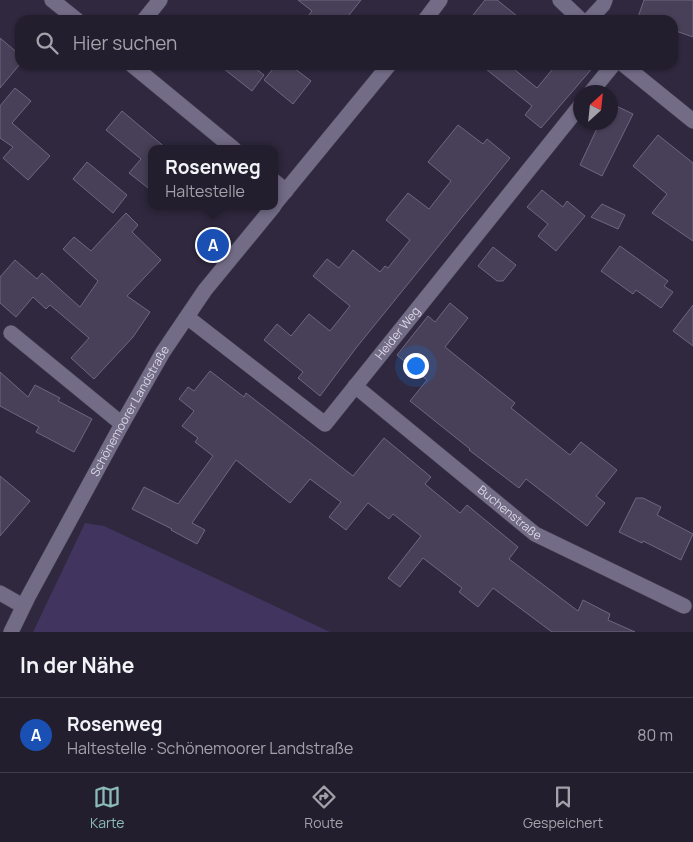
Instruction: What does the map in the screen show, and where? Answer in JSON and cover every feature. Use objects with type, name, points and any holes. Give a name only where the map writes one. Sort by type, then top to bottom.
[{"type":"street","points":[[52,0],[71,15]]},
{"type":"street","points":[[148,15],[160,0]]},
{"type":"street","points":[[429,15],[440,0]]},
{"type":"street","points":[[560,0],[576,15]]},
{"type":"street","points":[[593,15],[605,0]]},
{"type":"street","points":[[138,70],[229,145]]},
{"type":"street","name":"Schönemoorer Landstraße","points":[[280,186],[384,70]]},
{"type":"street","points":[[597,85],[609,70]]},
{"type":"street","points":[[630,70],[693,121]]},
{"type":"street","name":"Heider Weg","points":[[187,317],[325,424],[573,115]]},
{"type":"street","name":"Schönemoorer Landstraße","points":[[11,632],[23,606],[163,352],[210,284],[271,210]]},
{"type":"street","points":[[11,333],[122,424]]},
{"type":"street","name":"Buchenstraße","points":[[355,386],[535,534],[684,606]]},
{"type":"street","points":[[0,593],[23,606]]},
{"type":"shaded area","points":[[85,523],[104,526],[330,632],[33,632]]},
{"type":"building","points":[[298,0],[361,0],[349,15],[309,15],[312,11]]},
{"type":"building","points":[[485,0],[497,0],[516,15],[473,15]]},
{"type":"building","points":[[644,0],[693,0],[693,37],[678,32],[678,15],[639,15]]},
{"type":"building","points":[[0,38],[15,51],[15,70],[0,88]]},
{"type":"building","points":[[225,70],[258,70],[264,75],[252,91]]},
{"type":"building","points":[[272,70],[297,70],[311,81],[293,104],[264,80]]},
{"type":"building","points":[[487,70],[515,70],[537,88],[552,70],[591,70],[578,85],[573,85],[573,91],[541,128],[525,115],[532,106]]},
{"type":"building","points":[[15,88],[31,101],[12,123],[50,156],[28,180],[3,158],[13,147],[0,138],[0,106]]},
{"type":"building","points":[[618,107],[633,114],[602,176],[580,165],[596,130],[618,130]]},
{"type":"building","points":[[122,111],[162,145],[148,145],[148,188],[129,173],[141,159],[106,130]]},
{"type":"building","points":[[458,125],[483,144],[487,139],[510,158],[356,348],[320,396],[298,378],[303,372],[264,340],[277,324],[291,336],[309,314],[330,331],[350,306],[313,276],[327,259],[339,268],[353,250],[380,272],[385,266],[388,268],[410,240],[386,220],[408,193],[429,209],[451,181],[428,162]]},
{"type":"building","points":[[658,135],[693,163],[693,241],[652,213],[667,194],[633,166]]},
{"type":"building","points":[[87,162],[127,195],[113,213],[73,179]]},
{"type":"building","points":[[542,190],[563,207],[567,201],[585,216],[556,251],[538,236],[548,224],[527,207]]},
{"type":"building","points":[[602,204],[625,215],[618,229],[591,217]]},
{"type":"building","points":[[126,213],[138,225],[132,232],[161,260],[127,296],[150,312],[133,337],[94,379],[71,358],[89,338],[50,305],[46,309],[33,297],[16,317],[0,303],[0,277],[15,260],[37,279],[42,273],[80,307],[98,281],[63,249],[74,237],[91,251]]},
{"type":"building","points":[[620,246],[668,281],[664,286],[673,292],[661,308],[636,290],[633,294],[601,271]]},
{"type":"building","points":[[493,247],[516,265],[503,281],[497,281],[478,266]]},
{"type":"building","points":[[450,303],[468,318],[445,347],[515,403],[511,408],[570,455],[581,442],[617,470],[596,496],[605,503],[587,526],[526,479],[519,488],[410,401],[427,380],[397,355],[428,316],[435,322]]},
{"type":"building","points":[[693,305],[693,346],[673,331]]},
{"type":"building","points":[[210,371],[244,397],[246,393],[353,476],[384,438],[431,477],[425,484],[460,513],[467,505],[518,547],[509,559],[578,611],[583,600],[610,614],[608,620],[635,632],[552,632],[493,588],[478,607],[459,592],[462,588],[423,558],[400,587],[388,578],[421,536],[393,514],[389,519],[368,503],[346,530],[329,517],[341,502],[310,479],[290,503],[236,460],[192,523],[205,530],[197,544],[132,509],[144,487],[178,504],[213,456],[195,442],[198,438],[182,426],[194,411],[179,399],[188,387],[194,391]]},
{"type":"building","points":[[0,372],[28,397],[35,385],[60,398],[58,401],[92,419],[74,452],[36,432],[39,427],[0,406]]},
{"type":"building","points":[[0,476],[30,501],[0,536]]},
{"type":"building","points":[[636,498],[643,498],[661,507],[657,515],[693,534],[681,560],[643,541],[642,543],[619,532]]},
{"type":"place","name":"Rosenweg","points":[[213,245]]}]
